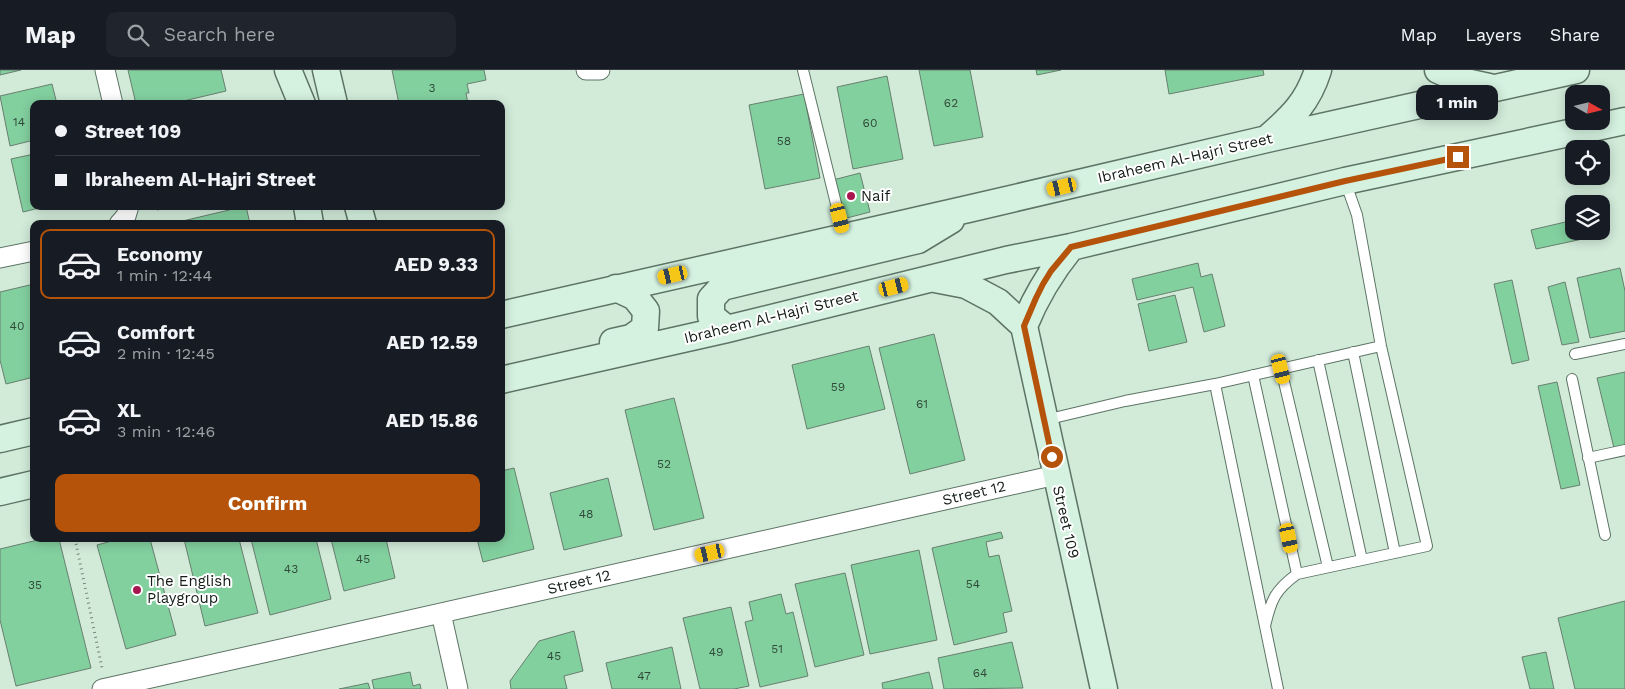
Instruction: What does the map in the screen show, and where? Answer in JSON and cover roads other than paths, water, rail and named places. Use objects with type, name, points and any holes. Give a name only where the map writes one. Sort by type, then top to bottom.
[{"type":"main road","points":[[284,70],[288,100]]},
{"type":"main road","points":[[288,70],[300,100]]},
{"type":"main road","points":[[326,70],[333,100]]},
{"type":"main road","points":[[1267,139],[1293,116],[1313,86],[1318,70]]},
{"type":"main road","points":[[1438,70],[1466,82],[1495,88]]},
{"type":"main road","name":"Ibraheem Al-Hajri Street","points":[[505,314],[1576,70]]},
{"type":"main road","name":"Ibraheem Al-Hajri Street","points":[[505,379],[727,329],[1006,260],[1071,247],[1345,181],[1619,124]]},
{"type":"main road","points":[[727,329],[711,316],[711,299],[722,287],[918,240],[968,209]]},
{"type":"main road","points":[[931,278],[966,285],[998,302],[1024,326],[1043,284],[1071,247]]},
{"type":"main road","points":[[505,361],[631,338],[645,328],[646,311],[635,297],[616,288]]},
{"type":"main road","name":"Street 109","points":[[1024,326],[1104,689]]},
{"type":"main road","points":[[0,439],[30,432]]},
{"type":"main road","points":[[0,492],[30,485]]},
{"type":"street","points":[[105,70],[112,100]]},
{"type":"street","points":[[586,70],[600,70]]},
{"type":"street","points":[[0,258],[30,252]]},
{"type":"street","name":"Street 12","points":[[104,689],[1056,475]]},
{"type":"street","points":[[441,613],[458,689]]},
{"type":"lane","points":[[803,70],[844,237]]},
{"type":"lane","points":[[1265,626],[1270,603],[1282,585],[1297,574],[1427,546],[1381,346],[1357,215],[1345,181]]},
{"type":"lane","points":[[1576,354],[1625,344]]},
{"type":"lane","points":[[1044,420],[1126,401],[1215,384],[1381,346]]},
{"type":"lane","points":[[1354,352],[1395,553]]},
{"type":"lane","points":[[1318,360],[1362,560]]},
{"type":"lane","points":[[1281,369],[1328,567]]},
{"type":"lane","points":[[1253,375],[1297,574]]},
{"type":"lane","points":[[1572,380],[1605,535]]},
{"type":"lane","points":[[1215,384],[1278,689]]},
{"type":"lane","points":[[1588,458],[1625,450]]},
{"type":"place","name":"Naif","points":[[851,196]]},
{"type":"place","name":"The English Playgroup","points":[[137,590]]}]
